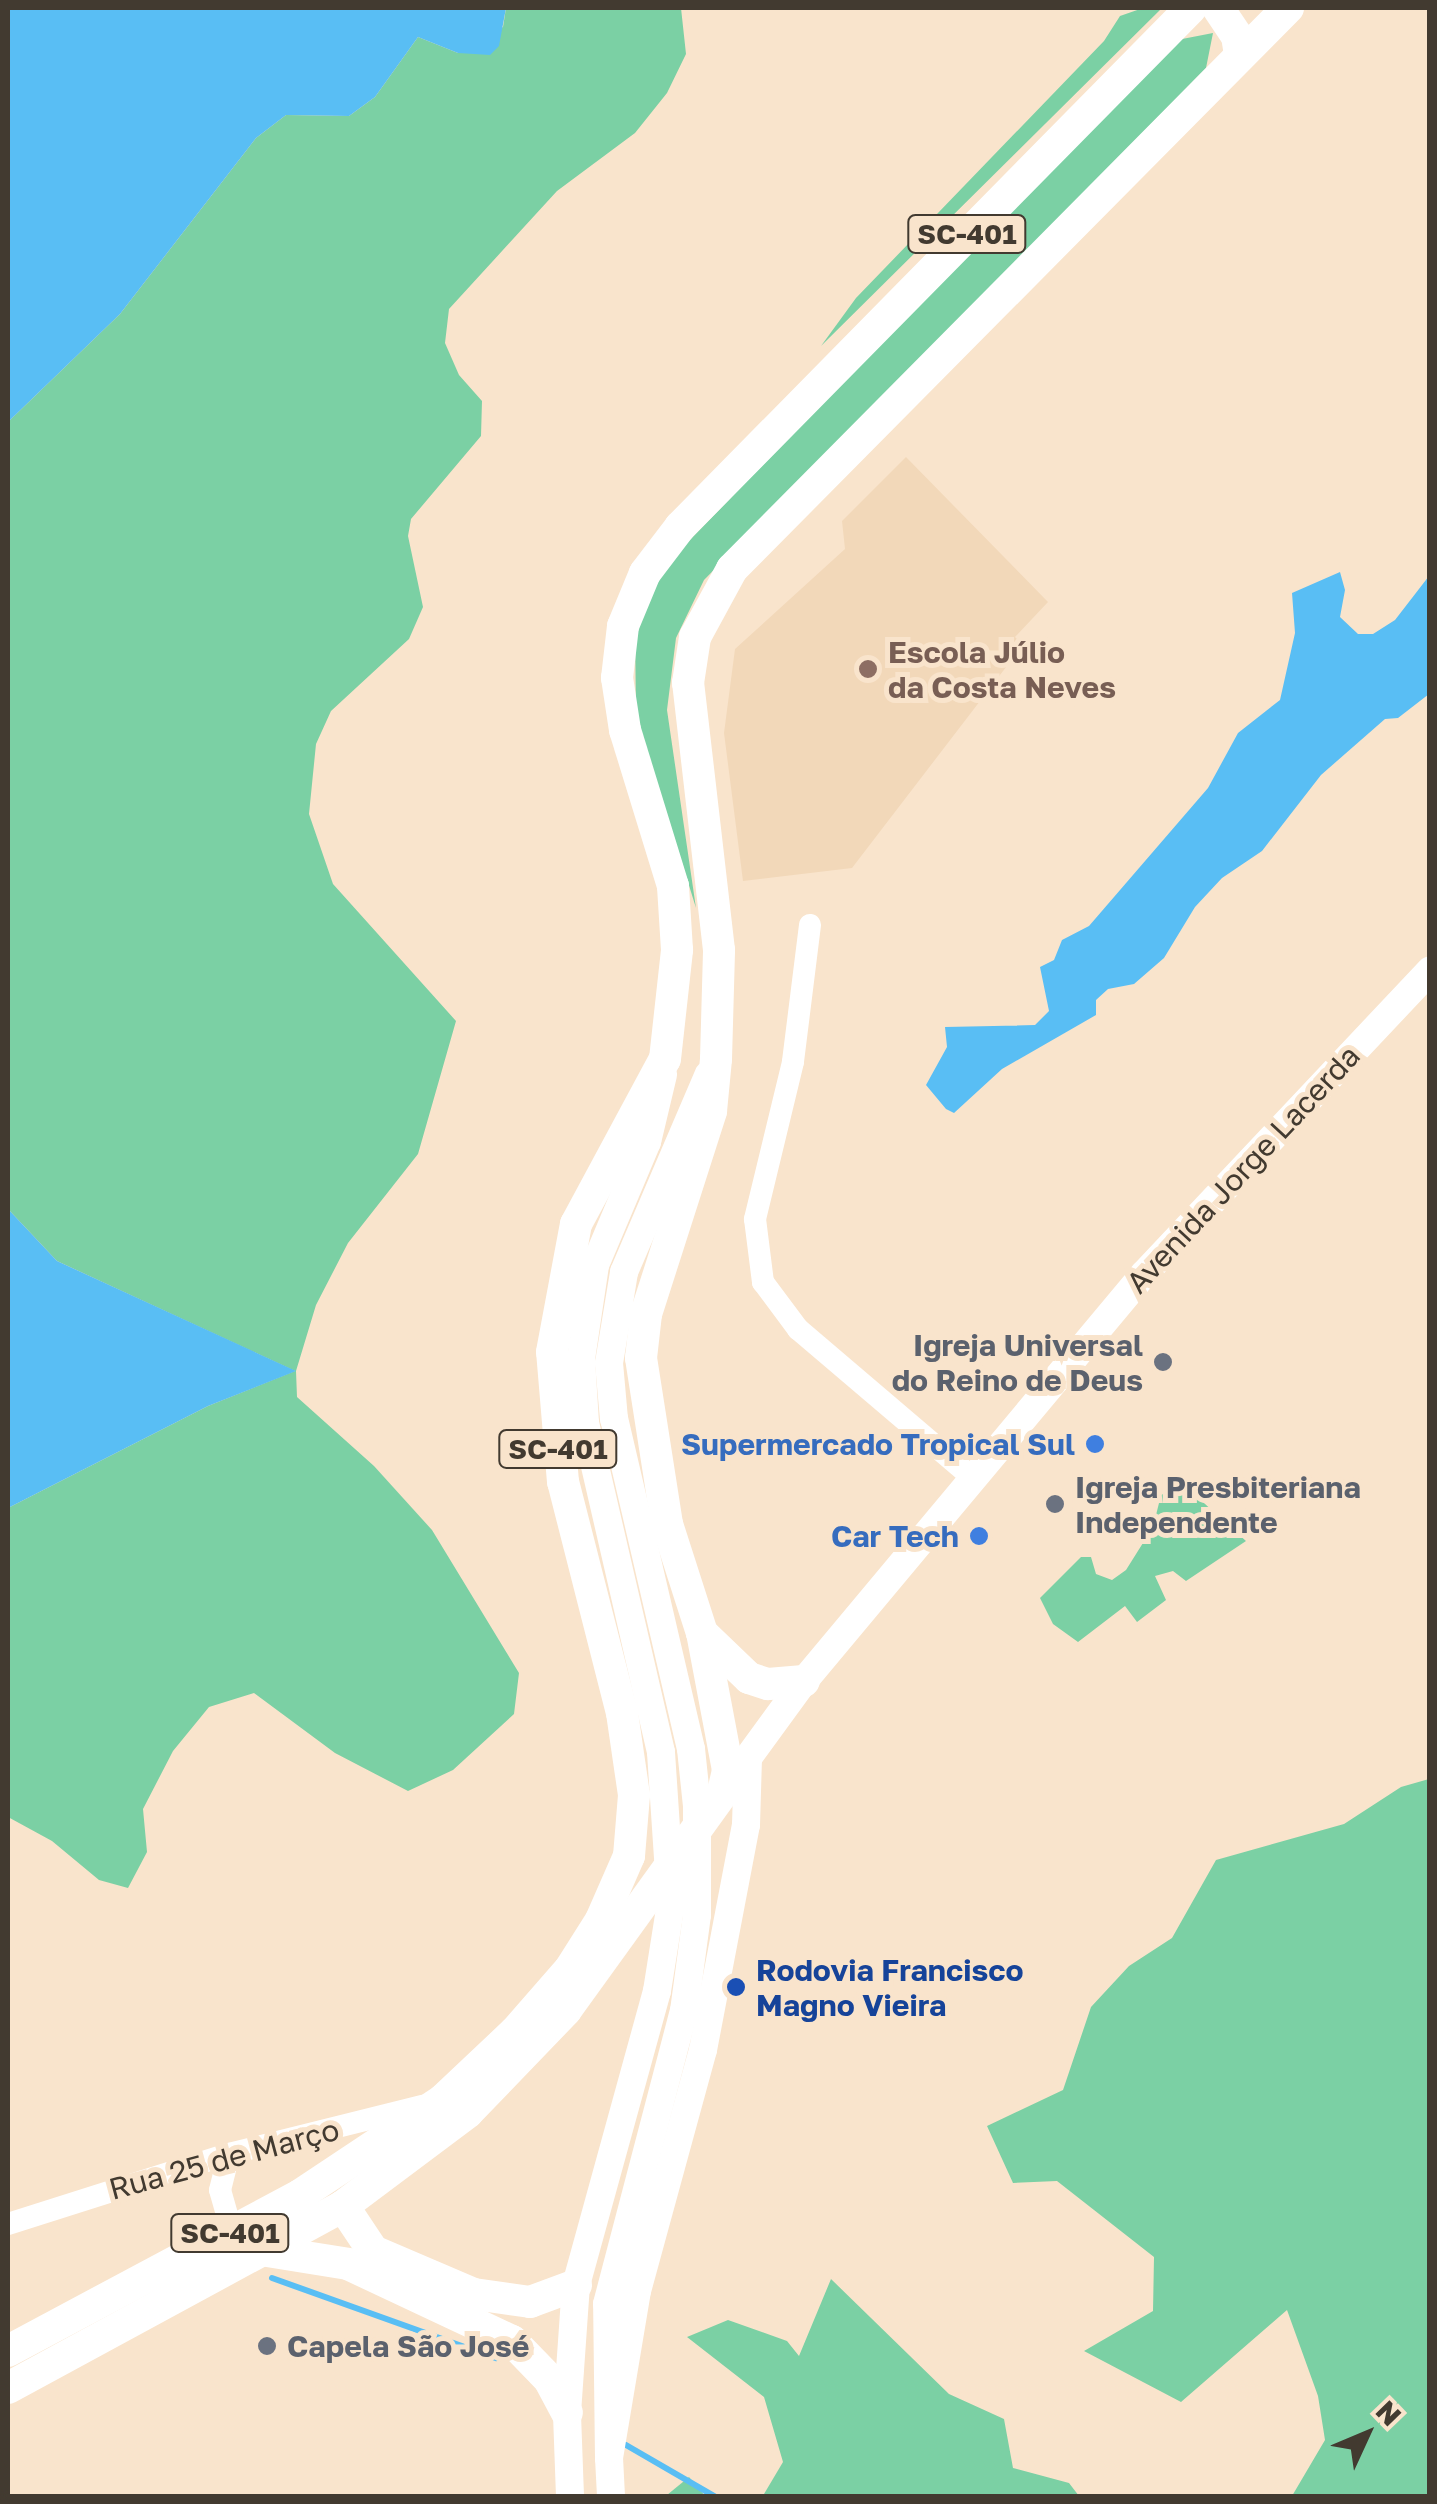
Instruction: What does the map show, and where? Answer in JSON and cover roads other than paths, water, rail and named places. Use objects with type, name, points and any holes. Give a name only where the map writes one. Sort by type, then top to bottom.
[{"type":"highway","name":"SC-401","points":[[8,2350],[346,2167],[443,2100],[570,1969],[630,1856],[635,1810],[622,1713],[564,1482],[552,1352],[576,1224],[665,1058],[677,950],[673,886],[625,730],[617,678],[623,626],[644,572],[693,514],[1191,8]]},
{"type":"highway","points":[[1218,8],[1238,36],[1240,55]]},
{"type":"highway","name":"SC-401","points":[[8,2388],[343,2206],[468,2112],[525,2057],[584,1988],[723,1792],[728,1770],[702,1633],[667,1524],[641,1358],[646,1314],[711,1111],[716,1060],[719,950],[688,683],[705,612],[732,569],[1288,8]]},
{"type":"highway","points":[[702,1633],[749,1678],[768,1684],[804,1681]]},
{"type":"highway","points":[[343,2206],[373,2252],[474,2294],[530,2302],[576,2285]]},
{"type":"highway","points":[[260,2250],[348,2264],[512,2341],[549,2379],[568,2414]]},
{"type":"main road","name":"Avenida Jorge Lacerda","points":[[723,1792],[804,1681],[1180,1232],[1430,970]]},
{"type":"main road","points":[[570,2496],[568,2414],[576,2285],[657,1991],[671,1902],[661,1752],[581,1394],[594,1265],[647,1142],[665,1058]]},
{"type":"main road","points":[[611,2496],[603,2349],[619,2242],[684,2011],[697,1916],[691,1749],[613,1406],[609,1362],[624,1272],[716,1060]]},
{"type":"main road","points":[[609,2458],[637,2291],[720,1968],[746,1825],[748,1758]]},
{"type":"street","points":[[810,925],[793,1062],[755,1219],[763,1282],[798,1329],[972,1477]]},
{"type":"street","name":"Rua 25 de Março","points":[[8,2224],[229,2154],[443,2100]]},
{"type":"street","points":[[229,2154],[220,2190],[232,2232]]},
{"type":"street","points":[[182,2170],[220,2190]]},
{"type":"water","points":[[8,8],[506,8],[499,46],[490,55],[458,53],[418,37],[375,97],[349,116],[286,115],[256,138],[120,314],[8,422]]},
{"type":"water","points":[[1340,572],[1345,590],[1340,617],[1358,634],[1373,634],[1395,620],[1429,576],[1429,694],[1398,718],[1385,719],[1321,775],[1262,851],[1222,878],[1195,907],[1164,958],[1134,984],[1108,989],[1096,1000],[1096,1015],[1002,1069],[954,1113],[946,1109],[926,1085],[947,1047],[945,1027],[1035,1025],[1049,1011],[1040,967],[1054,960],[1062,940],[1089,926],[1208,788],[1238,733],[1280,700],[1295,633],[1292,593]]},
{"type":"water","points":[[8,1209],[57,1261],[296,1371],[208,1406],[8,1508]]},
{"type":"waterway","points":[[272,2278],[496,2358]]},
{"type":"waterway","points":[[626,2445],[714,2496]]},
{"type":"place","name":"Escola Júlio da Costa Neves","points":[[868,669]]},
{"type":"place","name":"Igreja Universal do Reino de Deus","points":[[1163,1362]]},
{"type":"place","name":"Supermercado Tropical Sul","points":[[1095,1444]]},
{"type":"place","name":"Igreja Presbiteriana Independente","points":[[1055,1504]]},
{"type":"place","name":"Car Tech","points":[[979,1536]]},
{"type":"place","name":"Rodovia Francisco Magno Vieira","points":[[736,1987]]},
{"type":"place","name":"Capela São José","points":[[267,2346]]}]
